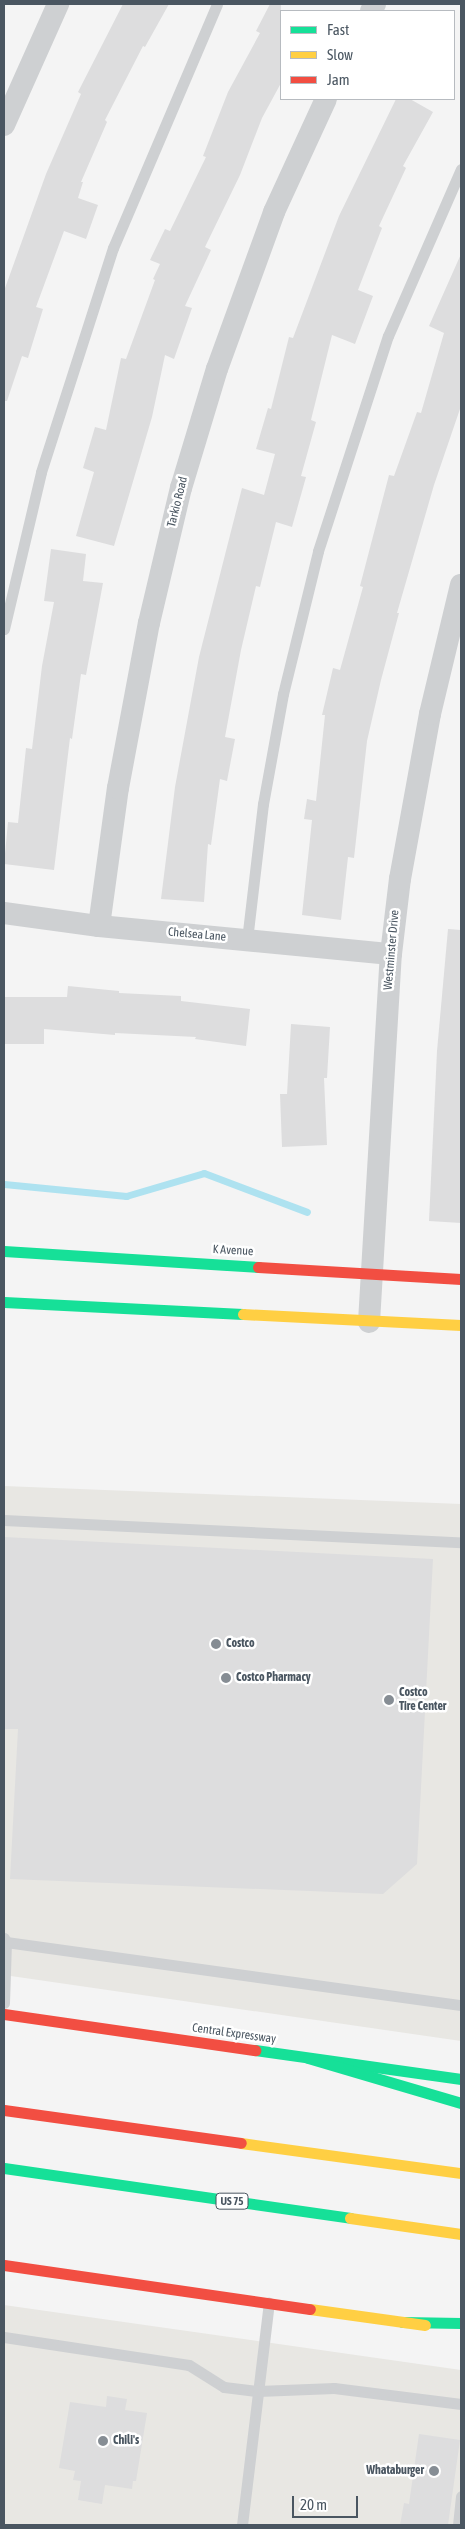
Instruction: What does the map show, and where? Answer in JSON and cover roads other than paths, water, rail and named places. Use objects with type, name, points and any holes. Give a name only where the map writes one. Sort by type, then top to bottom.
[{"type":"main road","name":"K Avenue","points":[[4,1251],[461,1278]]},
{"type":"main road","points":[[4,1302],[369,1322],[461,1325]]},
{"type":"main road","name":"Central Expressway","points":[[4,2014],[461,2080]]},
{"type":"main road","points":[[308,2058],[461,2103]]},
{"type":"main road","points":[[4,2110],[461,2173]]},
{"type":"main road","name":"US 75","points":[[4,2168],[461,2234]]},
{"type":"main road","points":[[4,2265],[461,2330]]},
{"type":"main road","points":[[402,2322],[461,2322]]},
{"type":"street","points":[[4,125],[58,4]]},
{"type":"street","name":"Tarkio Road","points":[[99,926],[118,788],[149,623],[180,488],[217,369],[274,212],[326,100]]},
{"type":"street","name":"Westminster Drive","points":[[369,1322],[391,954],[400,879],[430,714],[461,586]]},
{"type":"street","name":"Chelsea Lane","points":[[4,913],[99,926],[391,954]]},
{"type":"lane","points":[[4,629],[41,472],[113,248],[217,4]]},
{"type":"lane","points":[[247,940],[263,804],[283,694],[318,551],[388,336],[461,169]]},
{"type":"lane","points":[[4,1520],[461,1542]]},
{"type":"lane","points":[[4,2003],[5,1940],[461,2005]]},
{"type":"lane","points":[[242,2525],[269,2303]]},
{"type":"lane","points":[[4,2337],[189,2365],[224,2387],[258,2391],[334,2388],[461,2404]]},
{"type":"lane","points":[[458,2525],[461,2496]]},
{"type":"waterway","points":[[4,1184],[126,1196],[204,1173],[307,1212]]},
{"type":"place","name":"Costco","points":[[216,1644]]},
{"type":"place","name":"Costco Pharmacy","points":[[226,1678]]},
{"type":"place","name":"Costco Tire Center","points":[[389,1700]]},
{"type":"place","name":"Chili's","points":[[103,2441]]},
{"type":"place","name":"Whataburger","points":[[434,2471]]}]
